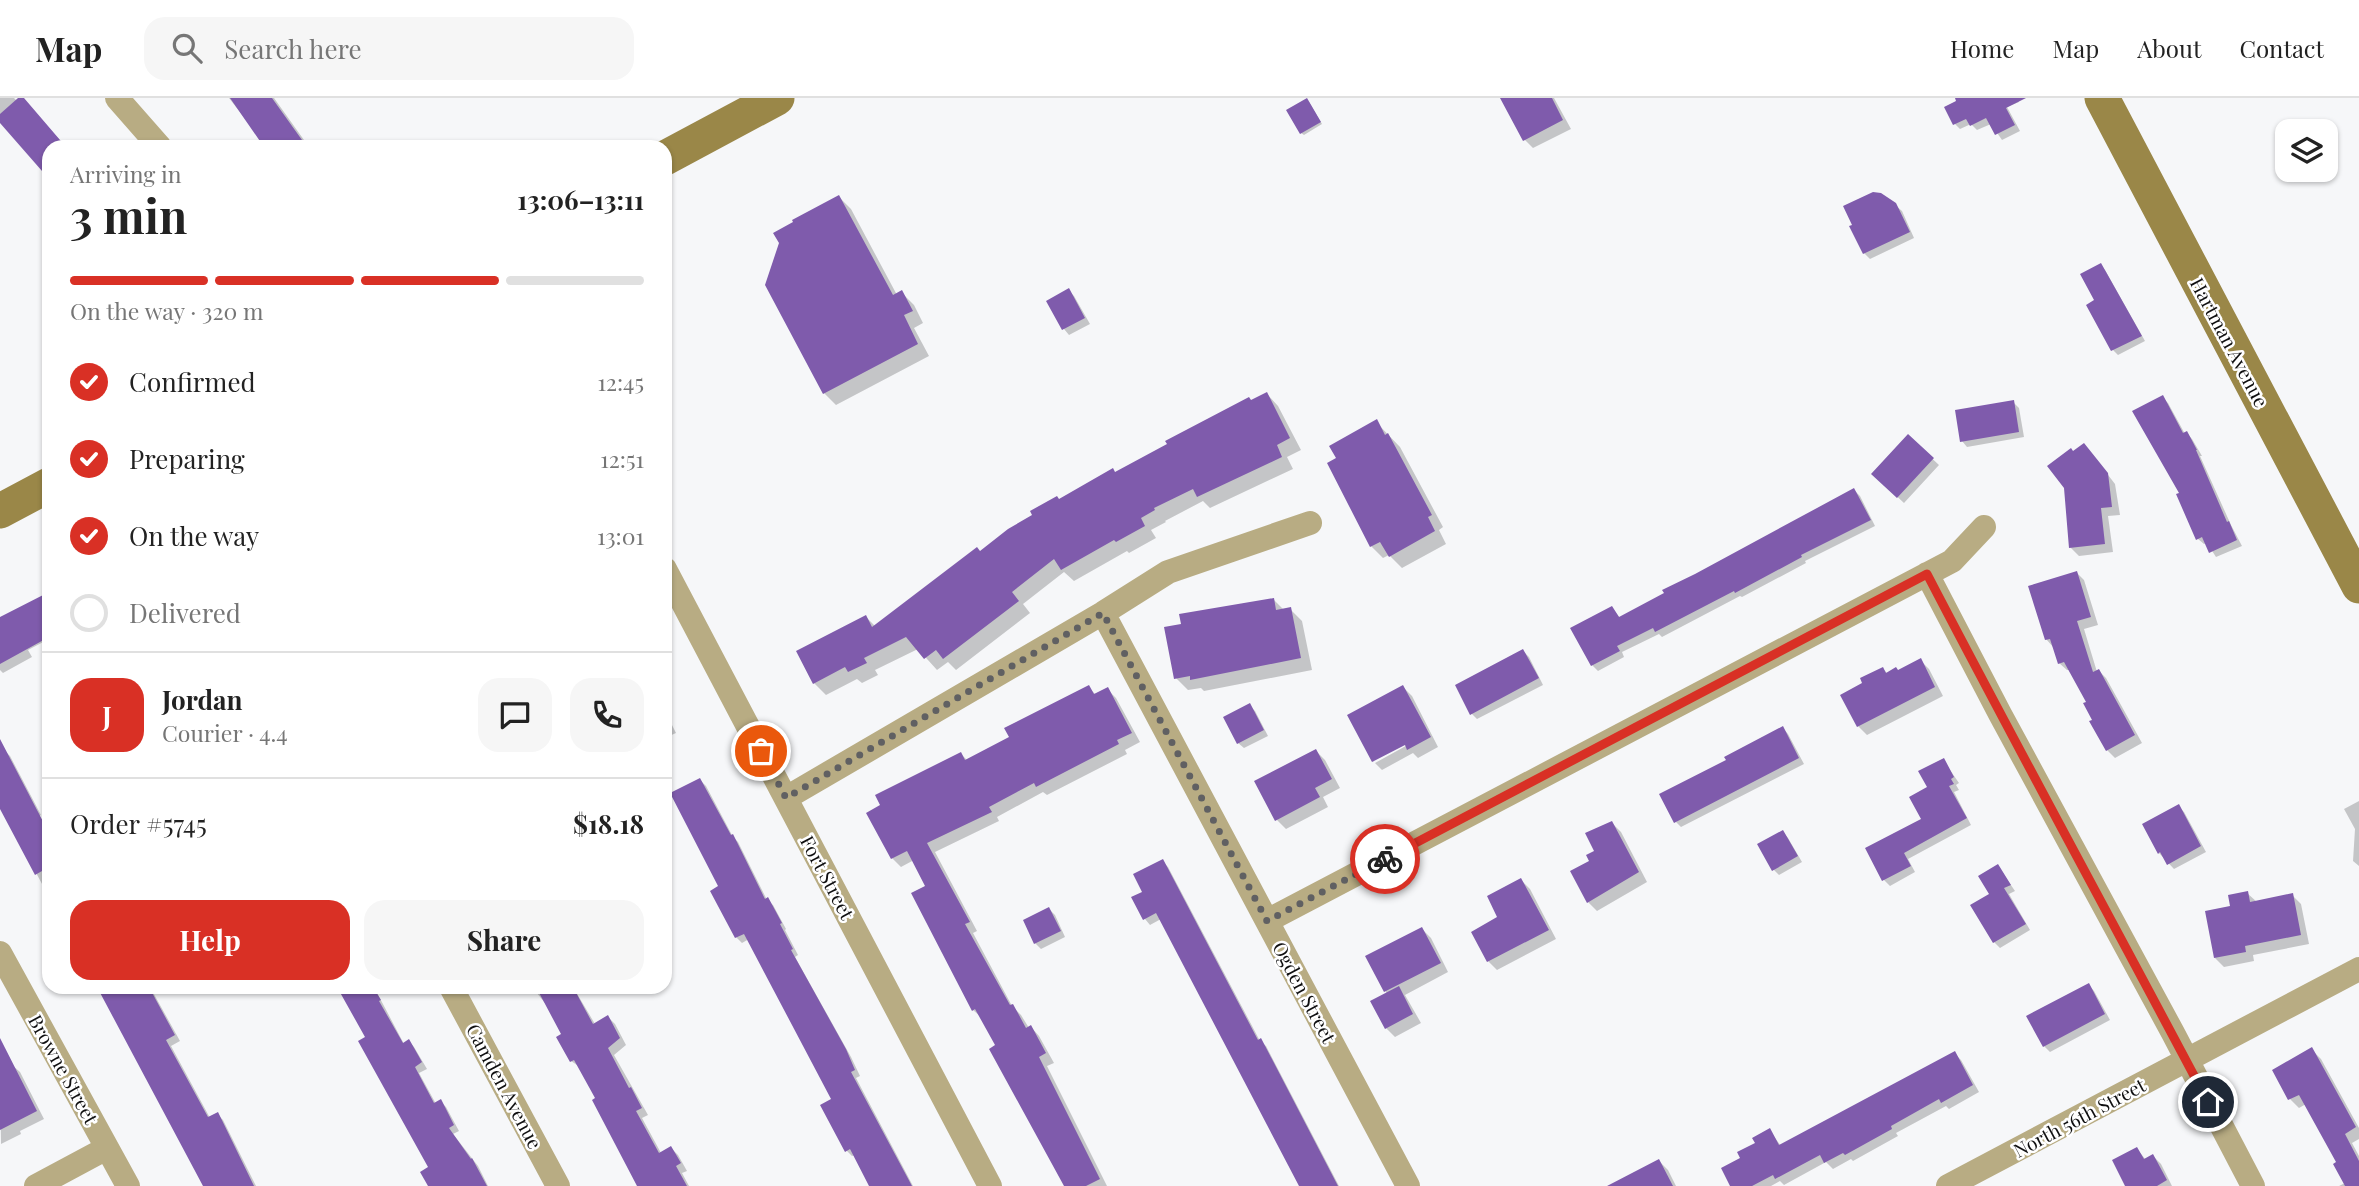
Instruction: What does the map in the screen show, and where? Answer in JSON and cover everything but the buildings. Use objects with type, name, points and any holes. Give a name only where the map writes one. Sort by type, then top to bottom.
[{"type":"street","points":[[672,154],[777,98]]},
{"type":"street","name":"Hartman Avenue","points":[[2102,98],[2359,586]]},
{"type":"street","points":[[120,99],[154,140]]},
{"type":"street","points":[[0,511],[42,489]]},
{"type":"street","points":[[786,798],[1103,613],[1168,572],[1310,523]]},
{"type":"street","points":[[1267,921],[1952,561],[1984,527]]},
{"type":"street","points":[[1927,574],[2253,1186]]},
{"type":"street","name":"Fort Street","points":[[672,582],[990,1186]]},
{"type":"street","name":"Ogden Street","points":[[1103,613],[1408,1186]]},
{"type":"street","name":"Browne Street","points":[[0,953],[128,1186]]},
{"type":"street","name":"North 56th Street","points":[[1948,1186],[2359,969]]},
{"type":"street","name":"Camden Avenue","points":[[455,994],[558,1186]]},
{"type":"street","points":[[36,1186],[107,1149]]},
{"type":"way so far","points":[[761,751],[786,798],[1103,613],[1267,921],[1385,859]]},
{"type":"route","points":[[1385,859],[1927,574],[2208,1102]]}]
